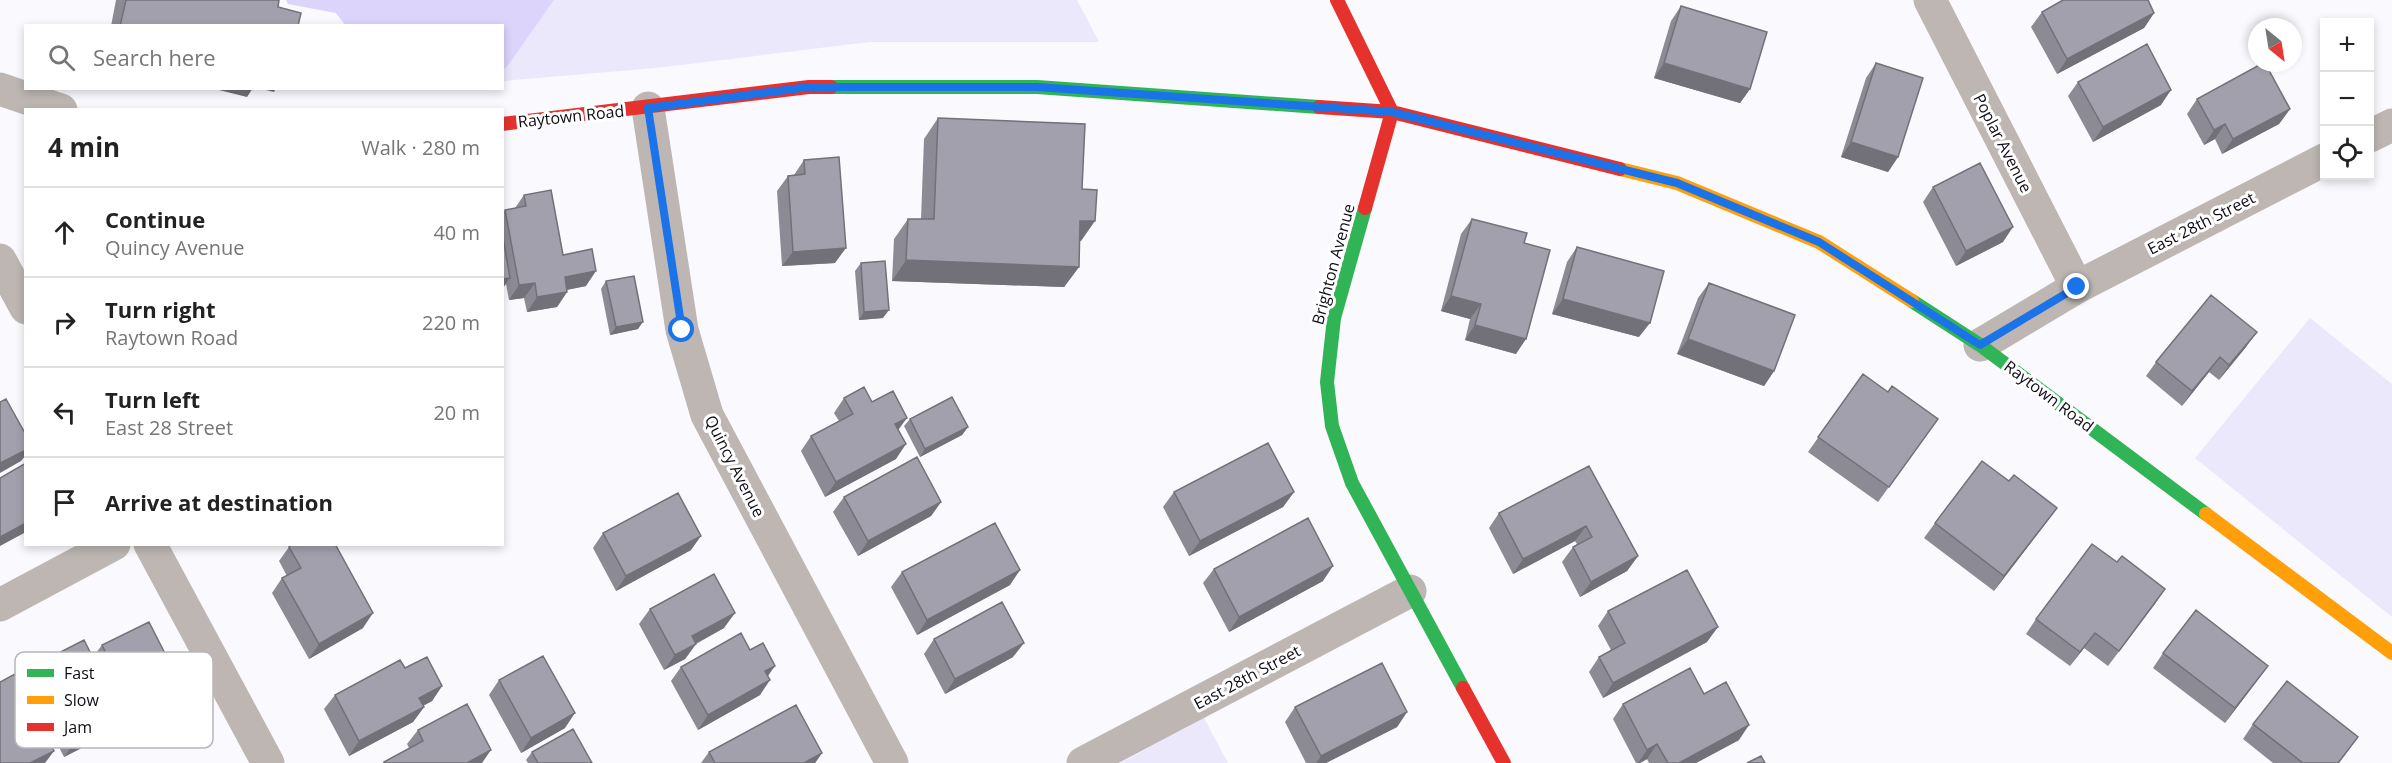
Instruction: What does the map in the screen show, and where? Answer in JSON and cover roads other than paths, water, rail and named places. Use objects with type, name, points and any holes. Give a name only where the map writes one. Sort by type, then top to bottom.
[{"type":"street","points":[[1337,0],[1392,112]]},
{"type":"street","name":"Poplar Avenue","points":[[1930,0],[2077,287]]},
{"type":"street","name":"Raytown Road","points":[[504,124],[809,87],[1037,87],[1392,112],[1677,183],[1819,242],[1980,345],[2392,653]]},
{"type":"street","points":[[0,89],[55,108]]},
{"type":"street","name":"Quincy Avenue","points":[[648,108],[682,330],[707,415],[892,763]]},
{"type":"street","name":"Brighton Avenue","points":[[1392,112],[1334,318],[1327,382],[1332,426],[1352,483],[1504,763]]},
{"type":"street","points":[[2374,134],[2392,125]]},
{"type":"street","name":"East 28th Street","points":[[1980,345],[2077,287],[2320,163]]},
{"type":"street","points":[[0,260],[24,305]]},
{"type":"street","points":[[0,605],[110,546]]},
{"type":"street","points":[[151,546],[208,652]]},
{"type":"street","name":"East 28th Street","points":[[1083,763],[1410,591]]},
{"type":"street","points":[[213,661],[268,763]]}]
